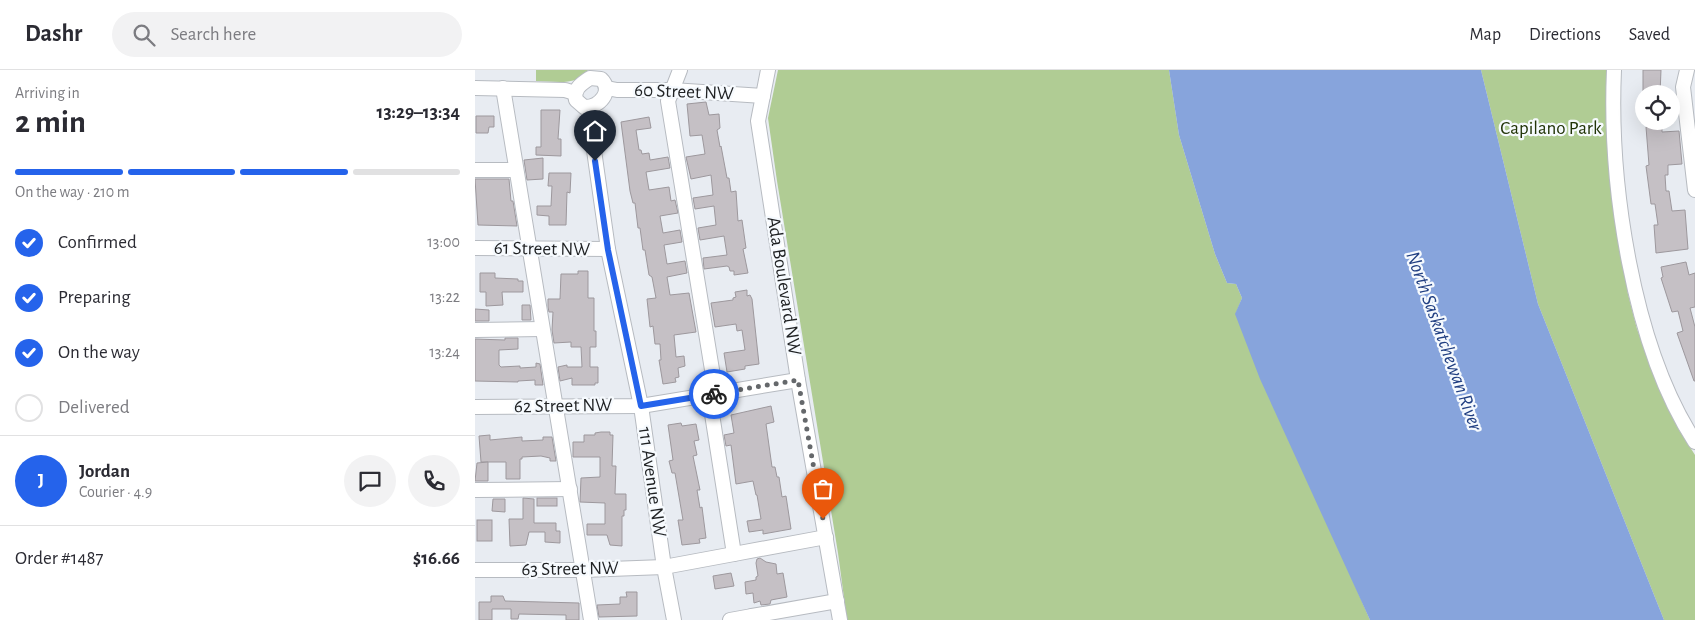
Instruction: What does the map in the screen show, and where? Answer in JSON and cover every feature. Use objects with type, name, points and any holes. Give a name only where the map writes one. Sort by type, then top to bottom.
[{"type":"street","points":[[679,70],[668,101],[715,388],[709,395],[734,554]]},
{"type":"street","name":"Ada Boulevard NW","points":[[768,70],[758,121],[798,380],[840,620]]},
{"type":"street","points":[[1614,70],[1613,115],[1615,154],[1633,282],[1646,330],[1657,361],[1680,415],[1695,442]]},
{"type":"street","points":[[1687,70],[1683,87],[1695,190]]},
{"type":"street","points":[[601,79],[603,98],[588,108],[578,104],[575,93],[579,86],[587,80],[601,79]]},
{"type":"street","name":"60 Street NW","points":[[601,79],[617,90],[672,90],[763,96]]},
{"type":"street","points":[[475,88],[565,90],[575,93]]},
{"type":"street","points":[[503,88],[591,620]]},
{"type":"street","name":"111 Avenue NW","points":[[588,108],[608,250],[641,406],[664,567],[674,620]]},
{"type":"street","points":[[475,170],[516,170]]},
{"type":"street","name":"61 Street NW","points":[[475,248],[608,250]]},
{"type":"street","points":[[475,330],[542,329]]},
{"type":"street","name":"62 Street NW","points":[[475,407],[641,406],[798,380]]},
{"type":"street","points":[[475,490],[570,489]]},
{"type":"street","name":"63 Street NW","points":[[475,570],[583,570],[664,567],[826,536]]},
{"type":"street","points":[[730,620],[752,618],[837,600]]},
{"type":"green space","points":[[536,70],[588,70],[578,79],[557,82],[536,81]]},
{"type":"green space","points":[[778,70],[1169,70],[1179,135],[1215,254],[1227,283],[1236,284],[1242,298],[1236,313],[1370,620],[847,620],[838,553],[768,118]]},
{"type":"green space","name":"Capilano Park","points":[[1481,70],[1606,70],[1606,124],[1611,184],[1628,294],[1637,329],[1653,372],[1679,430],[1695,455],[1695,620],[1664,620],[1538,304]]},
{"type":"water","name":"North Saskatchewan River","points":[[1169,70],[1481,70],[1538,304],[1664,620],[1370,620],[1260,379],[1235,314],[1242,298],[1236,284],[1227,283],[1215,254],[1179,135]]},
{"type":"building","points":[[1643,70],[1661,70],[1660,85],[1643,85]]},
{"type":"building","points":[[706,102],[709,115],[719,114],[720,128],[717,130],[720,147],[731,192],[736,191],[738,221],[742,220],[746,248],[743,249],[748,273],[734,275],[734,271],[730,271],[727,266],[704,269],[703,258],[727,255],[724,236],[700,240],[698,228],[716,225],[714,206],[695,209],[693,198],[713,195],[711,175],[691,179],[686,157],[705,154],[702,135],[690,136],[687,104]]},
{"type":"building","points":[[541,110],[560,110],[558,139],[561,139],[561,156],[536,155],[536,147],[541,147]]},
{"type":"building","points":[[476,116],[494,116],[494,127],[489,127],[488,133],[476,133]]},
{"type":"building","points":[[649,117],[651,128],[636,130],[639,150],[641,150],[642,154],[649,153],[650,160],[668,157],[670,168],[646,172],[649,190],[669,187],[671,201],[675,200],[678,213],[660,216],[663,233],[680,230],[682,242],[664,245],[667,264],[685,261],[687,273],[667,277],[670,295],[689,293],[696,332],[674,335],[676,357],[684,356],[685,366],[678,368],[679,377],[675,378],[676,382],[663,384],[659,360],[661,360],[660,344],[655,344],[653,326],[650,327],[647,299],[656,298],[652,277],[649,275],[645,250],[643,250],[640,228],[638,228],[635,203],[633,203],[630,191],[621,122]]},
{"type":"building","points":[[1646,130],[1662,130],[1662,132],[1679,131],[1682,164],[1668,165],[1668,175],[1665,175],[1666,191],[1669,191],[1672,211],[1685,210],[1688,249],[1656,253],[1654,225],[1658,225],[1655,204],[1651,204],[1646,166],[1649,165]]},
{"type":"building","points":[[543,158],[543,179],[527,180],[524,160]]},
{"type":"building","points":[[549,173],[571,173],[570,193],[567,192],[566,225],[549,225],[549,216],[537,215],[537,206],[551,206],[552,186],[548,186]]},
{"type":"building","points":[[475,179],[509,179],[511,201],[513,201],[517,226],[478,225]]},
{"type":"building","points":[[1686,262],[1689,275],[1695,273],[1695,307],[1690,308],[1695,327],[1695,381],[1677,333],[1683,331],[1678,311],[1672,312],[1661,278],[1663,277],[1661,267]]},
{"type":"building","points":[[578,271],[588,271],[588,298],[594,298],[596,347],[590,347],[590,367],[598,367],[598,383],[595,383],[595,385],[572,385],[572,378],[560,381],[558,367],[567,365],[567,367],[582,367],[581,347],[571,347],[571,342],[554,343],[552,330],[553,312],[549,312],[548,307],[548,299],[560,299],[561,274],[578,274]]},
{"type":"building","points":[[480,273],[495,273],[495,278],[523,281],[523,292],[502,292],[503,305],[486,306],[486,292],[480,292]]},
{"type":"building","points":[[747,290],[747,296],[750,295],[752,299],[759,364],[727,372],[724,353],[745,350],[742,330],[737,331],[736,324],[715,327],[711,303],[733,300],[736,297],[735,292]]},
{"type":"building","points":[[522,305],[530,305],[531,320],[522,320]]},
{"type":"building","points":[[475,309],[489,310],[489,321],[475,321]]},
{"type":"building","points":[[505,338],[518,338],[518,349],[499,350],[499,365],[501,367],[520,366],[520,368],[536,367],[536,363],[540,364],[543,385],[535,385],[535,380],[518,382],[475,381],[475,339],[505,340]]},
{"type":"building","points":[[771,406],[774,422],[766,424],[772,467],[775,467],[777,477],[779,477],[782,497],[786,496],[791,529],[763,534],[763,530],[749,532],[747,521],[761,519],[757,495],[753,481],[736,484],[731,445],[726,446],[724,435],[734,433],[731,415]]},
{"type":"building","points":[[681,423],[682,426],[696,424],[699,440],[694,441],[697,455],[693,456],[700,490],[697,490],[700,508],[702,507],[706,538],[699,539],[700,543],[682,545],[678,520],[683,520],[675,473],[672,473],[669,461],[673,460],[668,425]]},
{"type":"building","points":[[610,432],[610,435],[613,435],[612,466],[616,466],[615,494],[626,494],[626,510],[624,510],[624,516],[622,516],[622,546],[610,545],[607,535],[587,535],[587,524],[605,524],[605,503],[580,502],[581,478],[600,477],[600,457],[573,457],[573,442],[584,442],[584,435],[595,435],[595,433]]},
{"type":"building","points":[[490,435],[490,440],[522,437],[522,441],[543,440],[543,437],[552,437],[556,461],[550,461],[550,458],[541,456],[522,457],[520,459],[520,479],[506,479],[506,462],[481,462],[479,436]]},
{"type":"building","points":[[488,462],[488,481],[475,481],[477,463]]},
{"type":"building","points":[[523,498],[534,499],[534,523],[556,523],[556,531],[560,531],[560,543],[545,542],[545,532],[529,532],[526,545],[510,546],[509,519],[523,519]]},
{"type":"building","points":[[537,498],[557,498],[557,506],[537,506]]},
{"type":"building","points":[[493,499],[505,499],[505,512],[492,511]]},
{"type":"building","points":[[477,520],[492,520],[492,541],[477,541]]},
{"type":"building","points":[[760,558],[766,562],[776,564],[777,574],[783,573],[787,597],[771,600],[770,604],[761,605],[760,601],[754,603],[753,593],[746,594],[745,582],[756,580],[758,576],[756,563],[757,559]]},
{"type":"building","points":[[731,573],[734,586],[715,589],[713,576]]},
{"type":"building","points":[[626,592],[637,592],[637,616],[599,617],[597,605],[620,604],[620,597],[627,597]]},
{"type":"building","points":[[491,596],[503,596],[505,601],[579,603],[579,620],[566,620],[566,615],[519,614],[518,619],[511,619],[511,609],[492,609],[492,620],[479,620],[479,602],[491,602]]},
{"type":"way so far","points":[[714,394],[798,380],[823,519]]},
{"type":"route","points":[[595,161],[608,250],[641,406],[714,394]]}]
